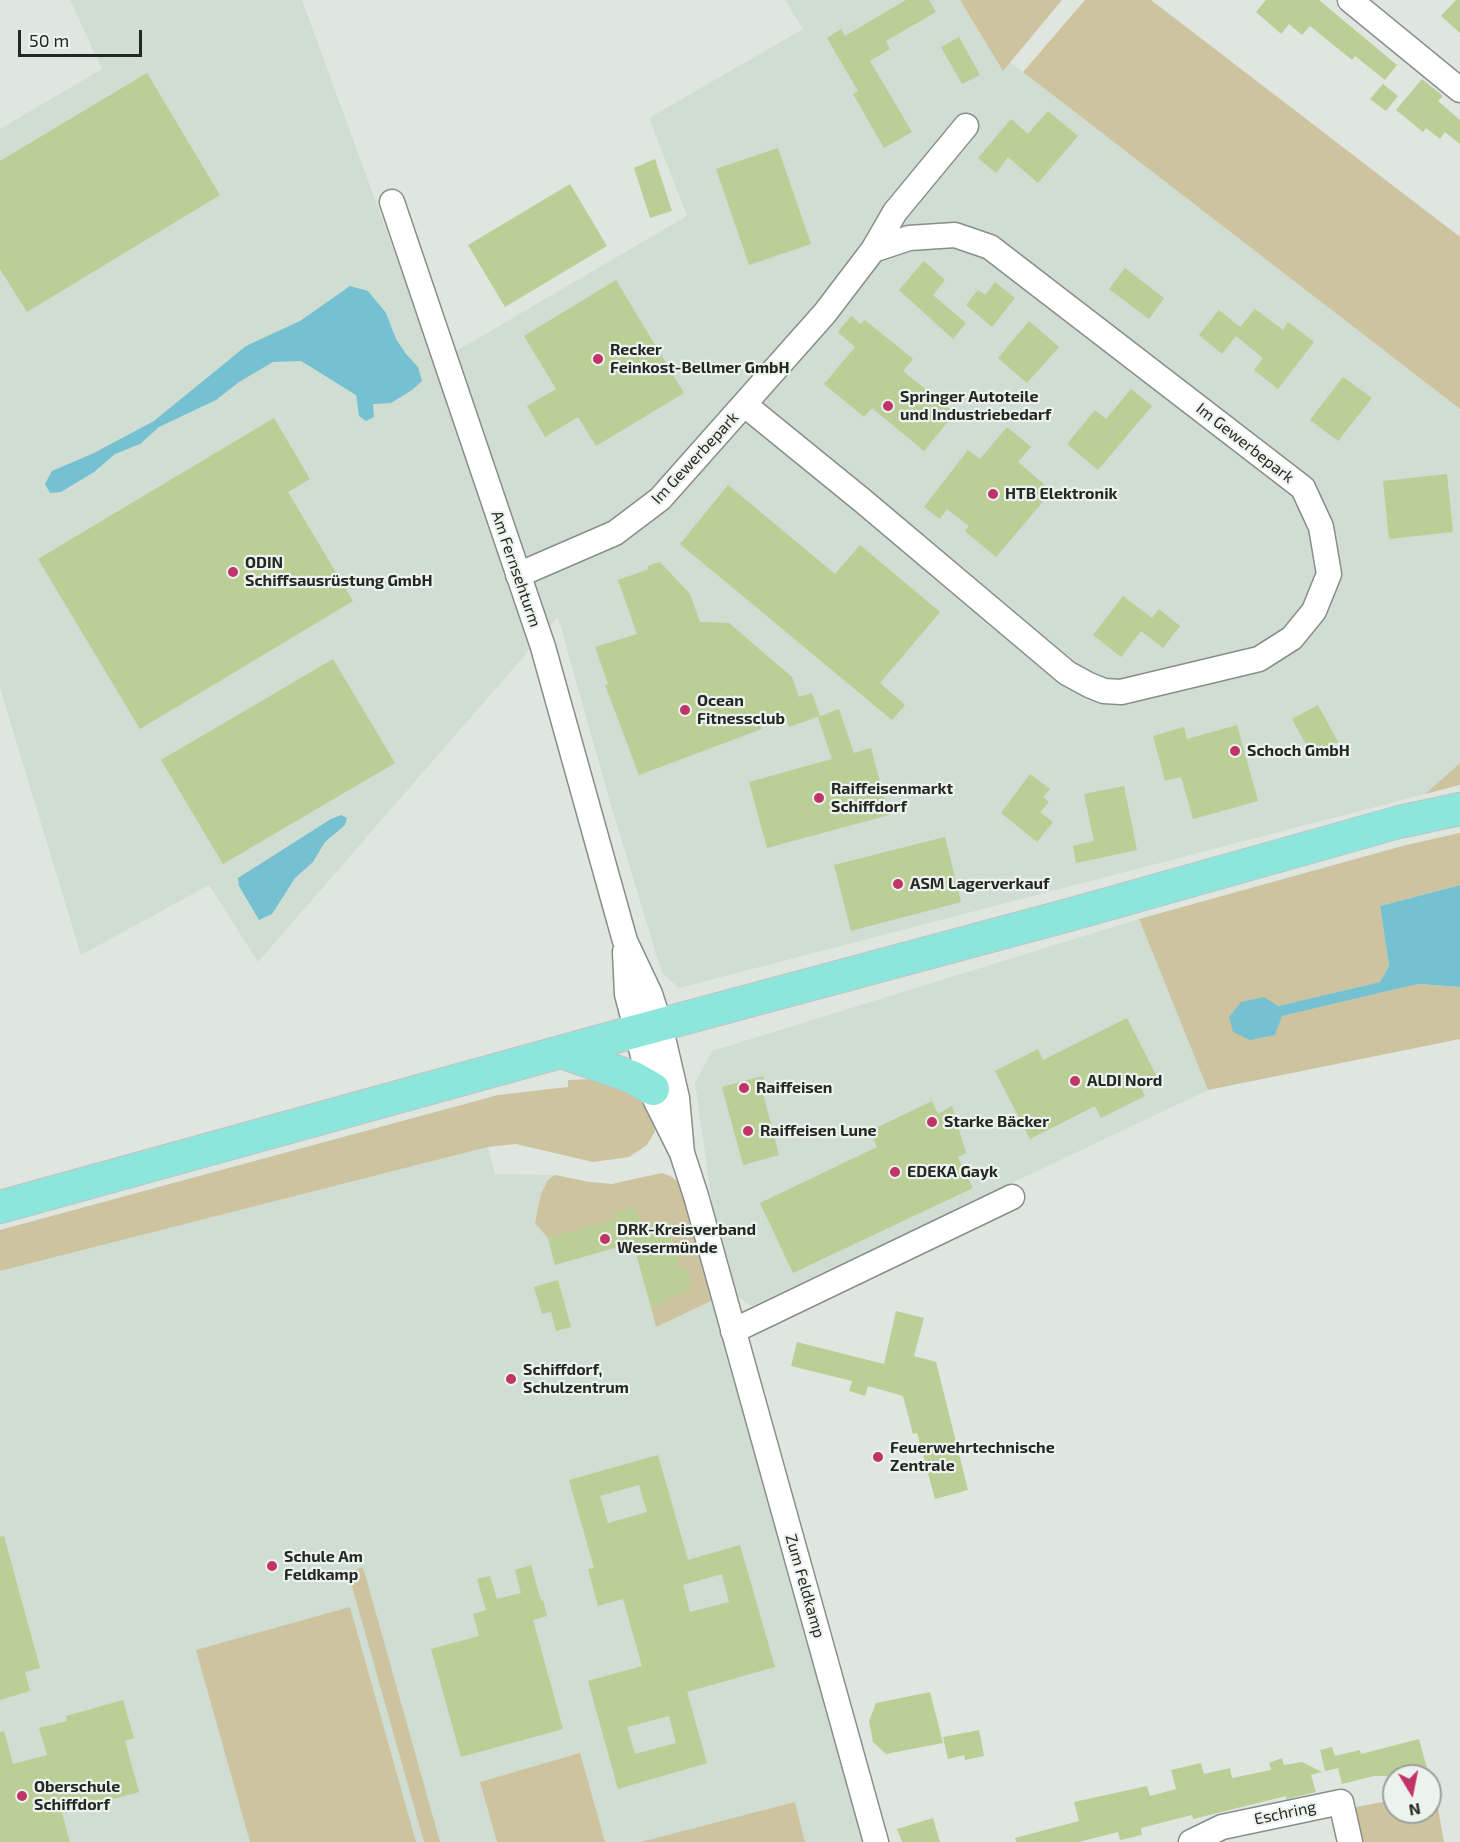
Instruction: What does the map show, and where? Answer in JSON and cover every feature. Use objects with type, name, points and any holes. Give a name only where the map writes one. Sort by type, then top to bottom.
[{"type":"main road","points":[[0,1207],[1076,913],[1399,822],[1460,809]]},
{"type":"main road","points":[[561,1052],[632,1077],[653,1089]]},
{"type":"street","points":[[1350,0],[1460,90]]},
{"type":"street","points":[[873,250],[895,212],[966,126]]},
{"type":"street","name":"Am Fernsehturm","points":[[392,202],[543,647],[625,941],[627,994],[649,1028]]},
{"type":"street","name":"Im Gewerbepark","points":[[518,575],[615,533],[660,499],[825,313],[873,250],[909,238],[955,235],[990,247],[1304,488],[1321,527],[1329,574],[1314,611],[1292,638],[1259,659],[1121,692],[1104,690],[1067,674],[745,405]]},
{"type":"street","name":"Zum Feldkamp","points":[[649,1028],[653,1089],[656,1101],[682,1153],[696,1196],[876,1842]]},
{"type":"street","name":"Zum Feldkamp","points":[[649,1028],[677,1098],[682,1153]]},
{"type":"street","points":[[733,1331],[1012,1197]]},
{"type":"street","name":"Eschring","points":[[1191,1842],[1222,1827],[1341,1802],[1350,1842]]},
{"type":"shaded area","points":[[70,0],[302,0],[433,358],[458,350],[687,216],[649,118],[803,29],[785,0],[960,0],[1003,71],[1010,62],[1460,409],[1460,763],[1425,794],[679,988],[662,973],[610,802],[558,617],[258,962],[209,885],[81,955],[0,688],[0,129],[102,69]]},
{"type":"shaded area","points":[[960,0],[1062,0],[1003,71]]},
{"type":"shaded area","points":[[1085,0],[1151,0],[1460,237],[1460,409],[1023,72]]},
{"type":"shaded area","points":[[1460,763],[1460,785],[1425,794]]},
{"type":"shaded area","points":[[1460,833],[1460,885],[1380,906],[1389,966],[1381,982],[1278,1006],[1275,1035],[1281,1016],[1418,984],[1460,987],[1460,1039],[1208,1090],[1139,919],[1406,845]]},
{"type":"shaded area","points":[[1139,919],[1208,1090],[752,1306],[728,1291],[714,1216],[695,1083],[712,1051]]},
{"type":"shaded area","points":[[594,1079],[617,1083],[639,1097],[650,1113],[655,1131],[647,1145],[629,1157],[593,1162],[516,1144],[488,1147],[0,1271],[0,1230],[498,1095],[568,1087],[568,1080]]},
{"type":"shaded area","name":"Schule Am Feldkamp","points":[[488,1147],[495,1174],[555,1175],[612,1184],[662,1173],[682,1185],[865,1842],[0,1842],[0,1271]]},
{"type":"shaded area","points":[[662,1173],[682,1185],[713,1300],[656,1327],[651,1307],[668,1302],[667,1298],[692,1290],[686,1268],[680,1269],[667,1222],[642,1229],[635,1207],[616,1212],[618,1218],[548,1238],[535,1223],[541,1194],[548,1180],[555,1175],[612,1184]]},
{"type":"shaded area","points":[[363,1567],[440,1842],[424,1842],[348,1572]]},
{"type":"shaded area","points":[[350,1607],[416,1842],[250,1842],[196,1650]]},
{"type":"shaded area","points":[[580,1753],[605,1842],[497,1842],[480,1782]]},
{"type":"shaded area","points":[[795,1802],[805,1842],[641,1842]]},
{"type":"shaded area","points":[[1382,1802],[1382,1824],[1441,1824],[1444,1842],[1356,1842],[1350,1808]]},
{"type":"water","points":[[350,286],[368,291],[386,313],[396,339],[418,367],[422,381],[391,403],[373,404],[374,417],[366,421],[359,416],[356,395],[301,361],[273,362],[239,382],[216,400],[159,427],[140,444],[115,454],[94,472],[61,492],[50,493],[45,484],[52,471],[94,453],[154,421],[246,346],[300,321]]},
{"type":"water","points":[[341,815],[347,818],[345,825],[325,842],[313,862],[295,878],[272,914],[259,920],[239,886],[238,878],[331,819]]},
{"type":"water","points":[[1460,885],[1460,987],[1418,984],[1282,1016],[1275,1035],[1250,1040],[1233,1032],[1229,1017],[1241,1002],[1264,997],[1278,1006],[1380,982],[1389,966],[1380,906]]},
{"type":"building","points":[[906,0],[929,0],[936,12],[886,41],[890,49],[870,61],[912,132],[884,148],[853,94],[858,91],[827,38],[841,29],[845,36]]},
{"type":"building","points":[[1266,0],[1319,0],[1397,65],[1385,80],[1355,56],[1352,60],[1310,26],[1302,35],[1289,24],[1281,34],[1256,12]]},
{"type":"building","points":[[1456,0],[1460,0],[1460,33],[1441,16]]},
{"type":"building","points":[[959,37],[980,75],[962,84],[941,47]]},
{"type":"building","points":[[147,73],[220,195],[27,312],[0,269],[0,161]]},
{"type":"building","points":[[1422,79],[1443,96],[1438,101],[1460,120],[1460,144],[1445,132],[1440,139],[1426,128],[1423,132],[1396,110]]},
{"type":"building","points":[[1383,84],[1398,96],[1386,111],[1370,99]]},
{"type":"building","points":[[1048,111],[1078,136],[1038,183],[1008,157],[996,173],[978,158],[1011,119],[1028,134]]},
{"type":"building","points":[[778,148],[811,244],[749,265],[716,169]]},
{"type":"building","points":[[655,159],[672,211],[650,218],[634,168]]},
{"type":"building","points":[[570,184],[607,246],[505,307],[468,245]]},
{"type":"building","points":[[924,261],[945,280],[933,295],[966,323],[953,339],[899,290]]},
{"type":"building","points":[[1125,268],[1164,298],[1149,319],[1109,289]]},
{"type":"building","points":[[616,280],[684,393],[596,446],[578,417],[545,437],[527,406],[556,389],[524,336]]},
{"type":"building","points":[[995,282],[1015,298],[992,327],[966,305],[978,290],[985,295]]},
{"type":"building","points":[[1255,309],[1283,330],[1288,322],[1314,342],[1278,389],[1254,370],[1263,358],[1236,336],[1222,354],[1199,335],[1219,310],[1240,327]]},
{"type":"building","points":[[851,316],[861,324],[865,320],[913,359],[903,371],[955,413],[924,451],[872,408],[864,417],[824,384],[855,347],[838,332]]},
{"type":"building","points":[[1029,321],[1059,347],[1027,383],[998,358]]},
{"type":"building","points":[[1343,377],[1372,398],[1338,441],[1310,420]]},
{"type":"building","points":[[1131,389],[1152,406],[1098,470],[1067,444],[1095,410],[1106,419]]},
{"type":"building","points":[[274,418],[310,479],[288,492],[353,601],[140,729],[38,559]]},
{"type":"building","points":[[1007,427],[1031,447],[1018,462],[1052,491],[996,557],[965,531],[969,526],[947,509],[940,519],[924,507],[968,450],[980,459]]},
{"type":"building","points":[[1447,474],[1453,532],[1389,539],[1383,481]]},
{"type":"building","points":[[728,485],[835,574],[860,545],[940,612],[880,683],[905,705],[892,720],[680,544]]},
{"type":"building","points":[[660,562],[690,594],[700,622],[729,623],[792,677],[799,697],[812,693],[820,716],[789,727],[784,713],[759,723],[762,729],[639,775],[605,685],[608,684],[595,647],[637,634],[618,580],[649,569],[647,566]]},
{"type":"building","points":[[1123,596],[1152,618],[1159,609],[1180,626],[1163,648],[1141,631],[1121,657],[1093,635]]},
{"type":"building","points":[[333,659],[395,763],[223,864],[161,760]]},
{"type":"building","points":[[1318,705],[1338,742],[1312,755],[1292,719]]},
{"type":"building","name":"Raiffeisenmarkt Schiffdorf","points":[[839,709],[854,753],[871,748],[889,815],[767,848],[749,782],[832,759],[818,717]]},
{"type":"building","points":[[1237,725],[1258,801],[1193,819],[1181,777],[1165,781],[1153,736],[1184,727],[1187,739]]},
{"type":"building","points":[[1030,774],[1050,789],[1043,797],[1049,802],[1040,812],[1053,822],[1037,842],[1001,813]]},
{"type":"building","points":[[1124,786],[1137,850],[1076,863],[1073,846],[1094,841],[1084,794]]},
{"type":"building","name":"ASM Lagerverkauf","points":[[945,837],[961,902],[851,931],[834,865]]},
{"type":"building","name":"ALDI Nord","points":[[1127,1018],[1157,1077],[1140,1086],[1145,1096],[1101,1118],[1095,1106],[1030,1139],[995,1071],[1038,1049],[1043,1060]]},
{"type":"building","points":[[763,1076],[766,1089],[762,1090],[779,1155],[743,1165],[722,1087]]},
{"type":"building","name":"EDEKA Gayk","points":[[932,1101],[938,1114],[952,1106],[966,1153],[958,1157],[973,1188],[793,1273],[760,1203],[877,1147],[870,1131]]},
{"type":"building","points":[[635,1207],[642,1229],[666,1222],[680,1269],[686,1268],[692,1290],[667,1298],[669,1302],[651,1307],[634,1247],[626,1249],[625,1245],[555,1265],[548,1238],[618,1218],[616,1212]]},
{"type":"building","points":[[558,1280],[571,1327],[556,1331],[551,1312],[542,1314],[534,1287]]},
{"type":"building","points":[[896,1311],[924,1318],[914,1356],[936,1362],[968,1490],[935,1499],[917,1433],[913,1434],[903,1396],[868,1386],[865,1396],[849,1391],[852,1381],[791,1366],[797,1342],[884,1364]]},
{"type":"building","points":[[658,1455],[688,1560],[740,1545],[775,1667],[687,1692],[707,1763],[618,1789],[588,1681],[642,1666],[623,1599],[598,1606],[588,1569],[594,1568],[569,1480]],"holes":[[[639,1485],[647,1512],[608,1523],[600,1496]],[[722,1574],[729,1602],[690,1612],[683,1585]],[[669,1716],[676,1743],[635,1754],[627,1727]]]},
{"type":"building","points":[[4,1536],[40,1668],[25,1672],[30,1691],[0,1700],[0,1537]]},
{"type":"building","points":[[531,1565],[547,1616],[533,1620],[563,1729],[461,1757],[431,1649],[479,1636],[473,1614],[486,1610],[477,1579],[490,1576],[497,1599],[521,1593],[515,1570]]},
{"type":"building","points":[[930,1692],[943,1743],[886,1754],[873,1742],[869,1721],[876,1703]]},
{"type":"building","points":[[123,1700],[134,1738],[125,1741],[139,1792],[62,1813],[70,1842],[0,1842],[0,1732],[4,1731],[13,1764],[47,1755],[39,1728],[67,1721],[66,1716]]},
{"type":"building","points":[[979,1730],[984,1756],[965,1760],[964,1755],[948,1759],[943,1737]]},
{"type":"building","points":[[1419,1739],[1426,1764],[1382,1764],[1382,1776],[1342,1784],[1338,1768],[1325,1771],[1320,1750],[1332,1747],[1335,1756],[1360,1750],[1361,1754]]},
{"type":"building","points":[[1282,1758],[1284,1765],[1302,1762],[1322,1772],[1311,1775],[1316,1792],[1287,1799],[1286,1796],[1193,1819],[1192,1815],[1141,1828],[1142,1835],[1120,1840],[1118,1832],[1079,1842],[1016,1842],[1015,1838],[1079,1821],[1074,1802],[1147,1786],[1150,1796],[1176,1789],[1171,1770],[1201,1763],[1204,1774],[1230,1768],[1232,1778],[1271,1770],[1269,1763]]},
{"type":"building","points":[[933,1818],[940,1842],[902,1842],[897,1829]]},
{"type":"place","name":"Recker Feinkost-Bellmer GmbH","points":[[598,359]]},
{"type":"place","name":"Springer Autoteile und Industriebedarf","points":[[888,406]]},
{"type":"place","name":"HTB Elektronik","points":[[993,494]]},
{"type":"place","name":"ODIN Schiffsausrüstung GmbH","points":[[233,572]]},
{"type":"place","name":"Ocean Fitnessclub","points":[[685,710]]},
{"type":"place","name":"Schoch GmbH","points":[[1235,751]]},
{"type":"place","name":"Raiffeisenmarkt Schiffdorf","points":[[819,798]]},
{"type":"place","name":"ASM Lagerverkauf","points":[[898,884]]},
{"type":"place","name":"ALDI Nord","points":[[1075,1081]]},
{"type":"place","name":"Raiffeisen","points":[[744,1088]]},
{"type":"place","name":"Starke Bäcker","points":[[932,1122]]},
{"type":"place","name":"Raiffeisen Lune","points":[[748,1131]]},
{"type":"place","name":"EDEKA Gayk","points":[[895,1172]]},
{"type":"place","name":"DRK-Kreisverband Wesermünde","points":[[605,1239]]},
{"type":"place","name":"Schiffdorf, Schulzentrum","points":[[511,1379]]},
{"type":"place","name":"Feuerwehrtechnische Zentrale","points":[[878,1457]]},
{"type":"place","name":"Schule Am Feldkamp","points":[[272,1566]]},
{"type":"place","name":"Oberschule Schiffdorf","points":[[22,1796]]}]
